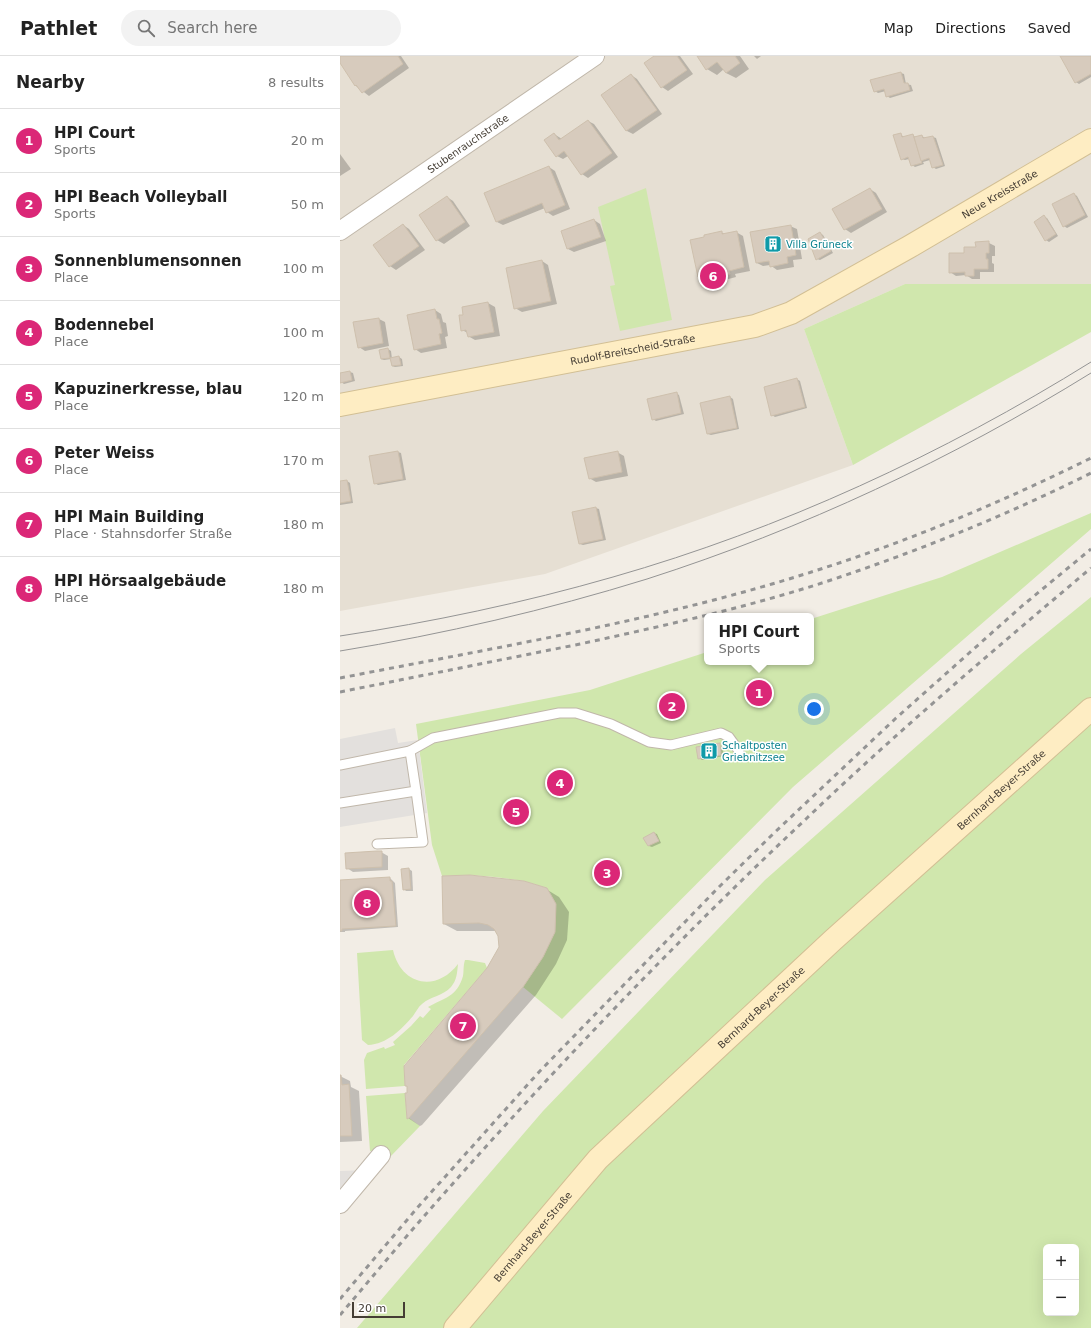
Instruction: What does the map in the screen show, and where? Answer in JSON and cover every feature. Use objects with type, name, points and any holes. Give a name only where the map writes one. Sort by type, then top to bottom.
[{"type":"street","name":"Stubenrauchstraße","points":[[340,231],[595,56]]},
{"type":"street","name":"Neue Kreisstraße","points":[[909,247],[1091,140]]},
{"type":"street","name":"Rudolf-Breitscheid-Straße","points":[[340,405],[755,326],[791,312],[909,247]]},
{"type":"street","name":"Bernhard-Beyer-Straße","points":[[454,1328],[598,1159],[833,940],[1091,709]]},
{"type":"street","points":[[340,1204],[380,1155]]},
{"type":"lane","points":[[340,765],[410,751],[433,738],[559,713],[576,713],[611,724],[649,742],[671,745],[721,733],[729,737],[739,751]]},
{"type":"lane","points":[[377,844],[423,842],[410,751]]},
{"type":"lane","points":[[340,803],[416,791]]},
{"type":"shaded area","points":[[340,56],[1091,56],[1091,284],[905,284],[804,329],[853,465],[545,574],[340,611]]},
{"type":"shaded area","points":[[395,728],[398,743],[418,740],[427,813],[340,827],[340,739]]},
{"type":"shaded area","points":[[368,1170],[340,1204],[340,1171]]},
{"type":"green space","points":[[646,188],[672,320],[620,331],[610,286],[615,285],[598,207]]},
{"type":"green space","points":[[905,284],[1091,284],[1091,332],[853,465],[804,329]]},
{"type":"green space","points":[[1091,513],[1091,529],[793,787],[562,1019],[523,987],[543,957],[555,932],[556,904],[547,888],[524,881],[470,875],[442,876],[432,845],[416,724],[590,690],[704,653],[704,665],[814,665],[814,618],[942,577]]},
{"type":"green space","points":[[1091,597],[1091,1328],[357,1328],[543,1111],[765,880],[1021,654]]},
{"type":"green space","points":[[393,950],[397,962],[403,971],[420,981],[430,982],[440,979],[458,964],[456,976],[453,984],[448,990],[422,1004],[413,1016],[393,1035],[381,1042],[368,1045],[362,1040],[357,953]]},
{"type":"green space","points":[[465,960],[485,963],[487,968],[404,1065],[405,1086],[366,1089],[364,1060],[367,1053],[395,1045],[393,1042],[420,1016],[423,1018],[431,1009],[428,1007],[454,993],[463,976]]},
{"type":"green space","points":[[405,1093],[407,1119],[409,1118],[420,1126],[390,1157],[382,1150],[370,1151],[366,1096]]},
{"type":"building","points":[[340,56],[398,56],[403,64],[362,93],[356,85],[355,86],[340,63]]},
{"type":"building","points":[[654,56],[677,56],[687,70],[661,88],[644,63]]},
{"type":"building","points":[[697,56],[735,56],[740,63],[726,73],[717,62],[706,70]]},
{"type":"building","points":[[1060,56],[1091,56],[1091,74],[1075,83]]},
{"type":"building","points":[[901,72],[904,83],[908,83],[910,90],[886,97],[884,89],[874,92],[870,80]]},
{"type":"building","points":[[631,74],[657,110],[626,131],[601,95]]},
{"type":"building","points":[[588,120],[612,153],[581,175],[564,151],[556,157],[544,140],[554,133],[559,140]]},
{"type":"building","points":[[901,133],[902,137],[913,134],[922,163],[911,166],[908,157],[901,160],[893,135]]},
{"type":"building","points":[[922,135],[923,138],[933,136],[943,165],[932,168],[929,158],[921,161],[914,137]]},
{"type":"building","points":[[549,166],[565,205],[546,213],[542,203],[496,222],[484,193]]},
{"type":"building","points":[[870,188],[882,209],[844,230],[832,209]]},
{"type":"building","points":[[1074,193],[1085,215],[1063,227],[1052,204]]},
{"type":"building","points":[[447,196],[465,222],[436,241],[419,215]]},
{"type":"building","points":[[1044,215],[1056,234],[1045,241],[1034,222]]},
{"type":"building","points":[[594,219],[601,237],[567,249],[561,231]]},
{"type":"building","points":[[403,224],[419,246],[389,267],[373,245]]},
{"type":"building","name":"Villa Grüneck","points":[[791,225],[796,255],[787,257],[788,263],[770,267],[769,261],[756,263],[750,232]]},
{"type":"building","points":[[722,231],[722,234],[737,231],[744,267],[729,271],[730,274],[713,278],[713,274],[698,277],[690,240]]},
{"type":"building","points":[[820,232],[831,251],[816,260],[808,239]]},
{"type":"building","points":[[989,241],[989,253],[986,253],[986,259],[988,259],[988,269],[974,269],[974,276],[965,276],[965,272],[949,273],[949,253],[964,253],[964,247],[976,247],[975,242]]},
{"type":"building","points":[[542,260],[551,301],[514,309],[506,268]]},
{"type":"building","points":[[488,302],[494,332],[468,337],[466,330],[461,331],[459,315],[463,315],[462,307]]},
{"type":"building","points":[[435,309],[442,333],[439,334],[441,344],[414,350],[407,315]]},
{"type":"building","points":[[379,318],[383,343],[358,348],[353,322]]},
{"type":"building","points":[[388,348],[390,358],[381,359],[379,350]]},
{"type":"building","points":[[399,356],[401,365],[392,366],[390,358]]},
{"type":"building","points":[[350,371],[352,380],[340,383],[340,373]]},
{"type":"building","points":[[797,378],[805,407],[771,416],[764,387]]},
{"type":"building","points":[[677,392],[681,413],[652,420],[647,399]]},
{"type":"building","points":[[730,396],[737,428],[707,434],[700,403]]},
{"type":"building","points":[[398,451],[403,479],[374,484],[369,456]]},
{"type":"building","points":[[618,451],[622,472],[589,479],[584,458]]},
{"type":"building","points":[[347,480],[351,501],[340,503],[340,481]]},
{"type":"building","points":[[596,507],[603,539],[579,544],[572,512]]},
{"type":"building","name":"Schaltposten Griebnitzsee","points":[[720,743],[721,755],[698,759],[696,747]]},
{"type":"building","points":[[654,832],[659,841],[648,846],[643,838]]},
{"type":"building","points":[[382,851],[382,867],[346,869],[345,853]]},
{"type":"building","points":[[409,868],[411,889],[403,890],[401,869]]},
{"type":"building","points":[[470,875],[524,881],[547,888],[556,904],[555,932],[543,957],[523,987],[407,1119],[405,1093],[407,1093],[407,1086],[405,1086],[404,1066],[487,968],[499,947],[498,936],[494,929],[488,925],[479,923],[443,924],[442,876]]},
{"type":"building","points":[[390,877],[390,881],[392,881],[396,926],[342,929],[342,931],[340,931],[340,880]]},
{"type":"building","points":[[340,1075],[342,1085],[349,1084],[352,1136],[340,1136]]},
{"type":"tram line","points":[[340,636],[409,625],[545,595],[676,558],[738,536],[860,486],[919,458],[978,428],[1091,362]]},
{"type":"tram line","points":[[340,651],[456,629],[571,601],[647,579],[763,538],[819,515],[931,463],[1091,373]]},
{"type":"railway","points":[[340,678],[557,636],[719,599],[772,584],[894,544],[1013,495],[1091,458]]},
{"type":"railway","points":[[714,613],[825,582],[926,546],[1026,504],[1091,473]]},
{"type":"railway","points":[[340,1299],[418,1207],[539,1072],[717,889],[895,719],[1022,606],[1091,549]]},
{"type":"railway","points":[[340,1315],[426,1214],[518,1111],[612,1011],[708,913],[876,754],[1091,568]]},
{"type":"railway","points":[[340,692],[580,644],[704,616]]},
{"type":"place","name":"Villa Grüneck","points":[[773,244]]},
{"type":"place","name":"Peter Weiss","points":[[713,276]]},
{"type":"place","name":"HPI Court","points":[[759,693]]},
{"type":"place","name":"HPI Beach Volleyball","points":[[672,706]]},
{"type":"place","name":"Schaltposten Griebnitzsee","points":[[709,751]]},
{"type":"place","name":"Bodennebel","points":[[560,783]]},
{"type":"place","name":"Kapuzinerkresse, blau","points":[[516,812]]},
{"type":"place","name":"Sonnenblumensonnen","points":[[607,873]]},
{"type":"place","name":"HPI Hörsaalgebäude","points":[[367,903]]},
{"type":"place","name":"HPI Main Building","points":[[463,1026]]}]
